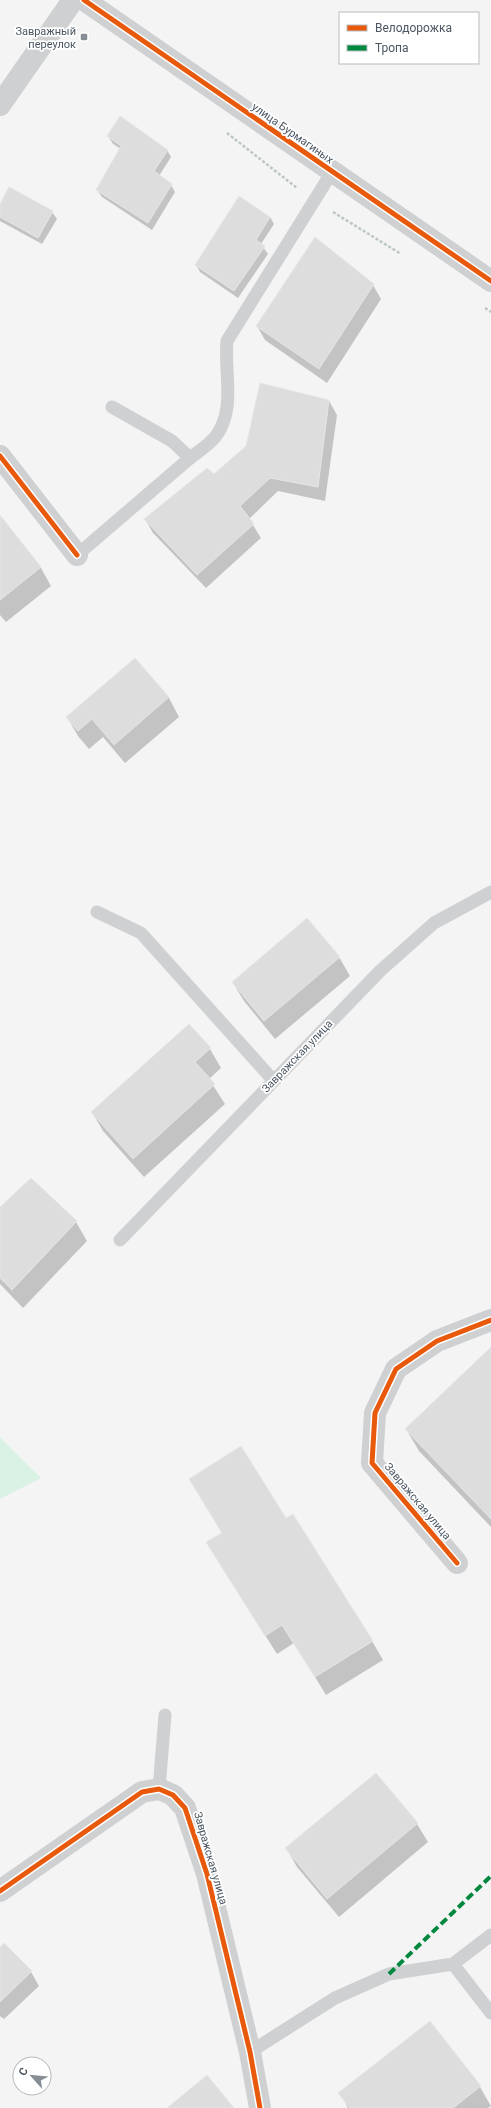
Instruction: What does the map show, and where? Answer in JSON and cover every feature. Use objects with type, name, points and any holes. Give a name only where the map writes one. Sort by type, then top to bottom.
[{"type":"street","points":[[0,105],[73,0]]},
{"type":"street","name":"улица Бурмагиных","points":[[84,0],[491,280]]},
{"type":"street","points":[[0,456],[77,555]]},
{"type":"street","name":"Завражская улица","points":[[457,1563],[372,1463],[375,1413],[396,1369],[437,1341],[491,1320]]},
{"type":"street","points":[[0,1891],[142,1792],[158,1789]]},
{"type":"street","name":"Завражская улица","points":[[158,1789],[173,1795],[185,1808],[192,1825],[207,1874],[250,2052],[260,2108]]},
{"type":"lane","points":[[77,555],[212,440],[224,422],[228,405],[226,341],[332,172]]},
{"type":"lane","points":[[112,407],[172,441],[190,458]]},
{"type":"lane","name":"Завражская улица","points":[[120,1240],[380,971],[434,923],[491,892]]},
{"type":"lane","points":[[98,912],[142,933],[273,1080]]},
{"type":"lane","points":[[158,1789],[165,1715]]},
{"type":"lane","points":[[250,2052],[335,1998],[389,1974],[453,1964],[491,1935]]},
{"type":"lane","points":[[453,1964],[491,2013]]},
{"type":"green space","points":[[0,1437],[41,1478],[0,1499]]},
{"type":"building","points":[[120,116],[168,150],[154,171],[172,184],[148,223],[96,190],[121,146],[107,136]]},
{"type":"building","points":[[9,187],[53,211],[38,238],[0,217],[0,204]]},
{"type":"building","points":[[239,196],[270,217],[256,240],[265,246],[234,291],[195,265]]},
{"type":"building","points":[[315,237],[374,284],[319,369],[256,326]]},
{"type":"building","points":[[260,383],[329,400],[318,487],[270,478],[240,506],[254,524],[197,575],[144,519],[207,468],[214,474],[246,446]]},
{"type":"building","points":[[0,515],[41,567],[0,600]]},
{"type":"building","points":[[135,658],[169,697],[114,745],[92,719],[78,731],[66,717]]},
{"type":"building","points":[[307,918],[340,957],[264,1021],[232,982]]},
{"type":"building","points":[[189,1024],[211,1048],[195,1062],[215,1084],[133,1159],[91,1112]]},
{"type":"building","points":[[31,1178],[77,1221],[12,1290],[0,1278],[0,1207]]},
{"type":"building","points":[[491,1347],[491,1519],[405,1429]]},
{"type":"building","points":[[241,1446],[286,1518],[293,1514],[373,1641],[315,1677],[282,1625],[265,1636],[206,1542],[222,1533],[189,1479]]},
{"type":"building","points":[[376,1773],[418,1823],[327,1899],[285,1848]]},
{"type":"building","points":[[4,1943],[32,1971],[0,2002],[0,1947]]},
{"type":"building","points":[[430,2021],[481,2086],[453,2108],[350,2108],[338,2093]]},
{"type":"building","points":[[207,2075],[234,2108],[167,2108]]},
{"type":"marked path","points":[[389,1974],[491,1876]]},
{"type":"cycle path","points":[[84,0],[491,281]]},
{"type":"cycle path","points":[[0,456],[77,555]]},
{"type":"cycle path","points":[[457,1563],[372,1463],[375,1413],[396,1369],[437,1341],[491,1320]]},
{"type":"cycle path","points":[[0,1891],[142,1792],[159,1789],[173,1795],[185,1808],[207,1874],[250,2052],[260,2108]]},
{"type":"place","name":"Завражный переулок","points":[[84,37]]}]
